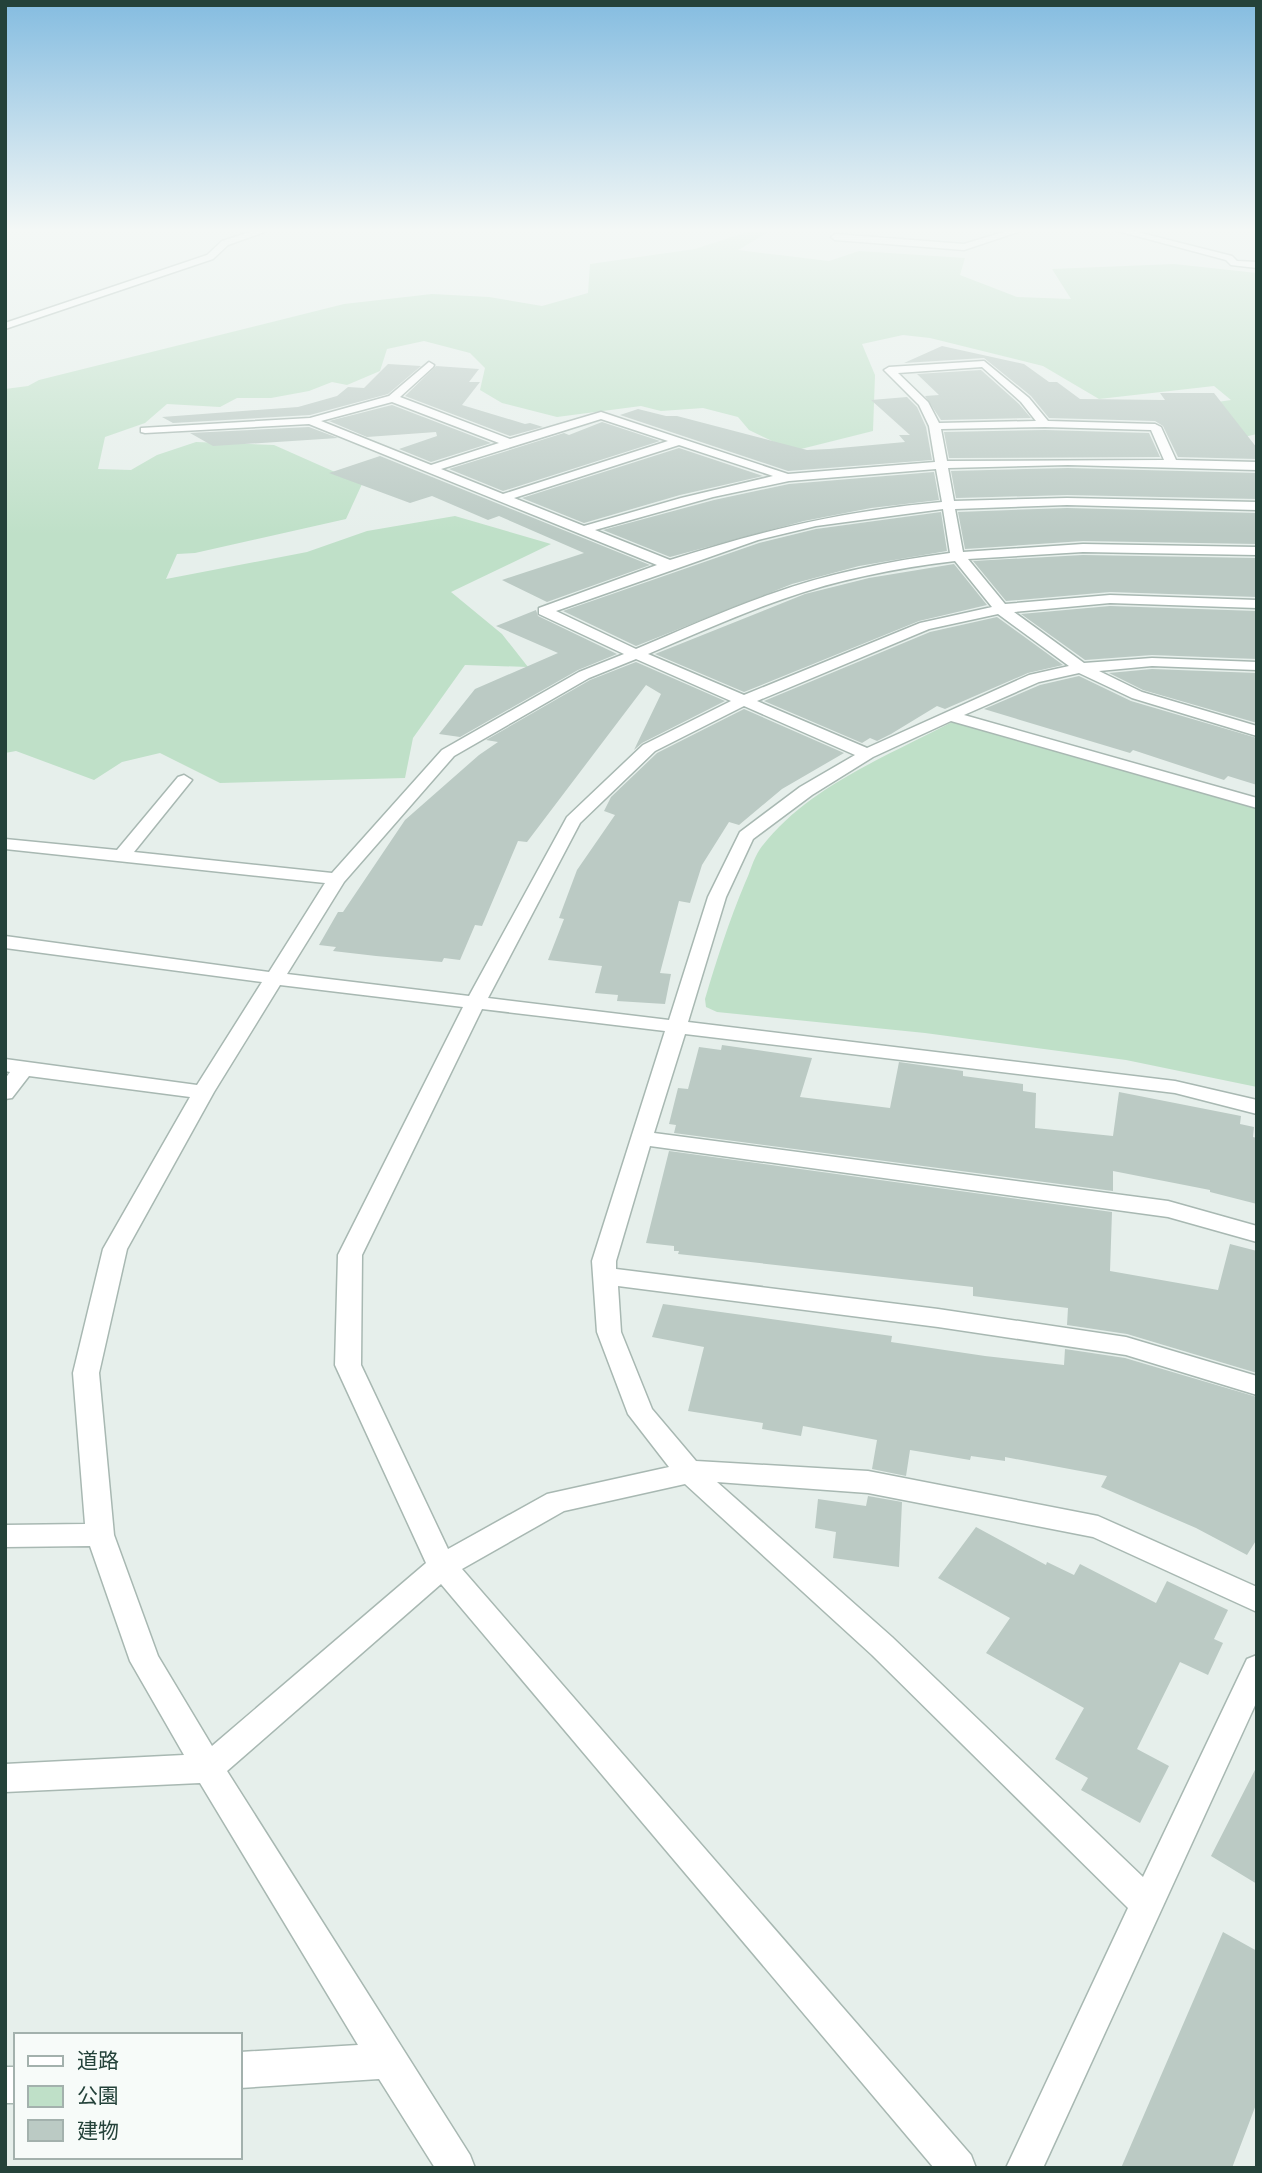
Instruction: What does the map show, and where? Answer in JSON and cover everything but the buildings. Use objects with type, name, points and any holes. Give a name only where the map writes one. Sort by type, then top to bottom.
[{"type":"street","points":[[1045,424],[1025,400],[984,364],[889,370],[924,404],[935,426],[957,554],[1001,609],[1081,668],[1137,695],[1257,731]]},
{"type":"street","points":[[145,430],[310,421],[393,398],[429,365]]},
{"type":"street","points":[[393,398],[510,443]]},
{"type":"street","points":[[430,469],[601,415],[789,477]]},
{"type":"street","points":[[310,421],[669,565]]},
{"type":"street","points":[[935,426],[1045,424],[1155,427],[1172,464]]},
{"type":"street","points":[[503,498],[679,441]]},
{"type":"street","points":[[583,530],[675,503],[789,477],[942,464],[1086,461],[1257,466]]},
{"type":"street","points":[[867,754],[544,611],[755,536],[855,516],[949,506],[1118,502],[1257,506]]},
{"type":"street","points":[[457,2168],[388,2061],[145,1661],[100,1535],[86,1373],[115,1249],[203,1092],[337,879],[448,753],[584,675],[798,589],[862,572],[957,554],[1078,546],[1257,551]]},
{"type":"street","points":[[958,2168],[442,1566],[348,1365],[349,1255],[476,1001],[573,821],[649,748],[743,701],[925,626],[1001,609],[1110,599],[1257,604]]},
{"type":"street","points":[[1147,1903],[882,1646],[689,1472],[641,1414],[609,1332],[604,1261],[675,1026],[718,897],[747,836],[806,792],[867,754],[1034,678],[1081,668],[1152,662],[1252,667]]},
{"type":"street","points":[[949,716],[1257,803]]},
{"type":"street","points":[[122,856],[184,780]]},
{"type":"street","points":[[5,844],[337,879]]},
{"type":"street","points":[[5,942],[274,978],[1175,1087],[1257,1107]]},
{"type":"street","points":[[5,1093],[15,1067],[203,1092]]},
{"type":"street","points":[[642,1138],[1168,1209],[1257,1234]]},
{"type":"street","points":[[605,1276],[938,1318],[1126,1346],[1257,1386]]},
{"type":"street","points":[[5,1778],[208,1768],[442,1566],[557,1502],[703,1469],[868,1482],[1098,1527],[1257,1600]]},
{"type":"street","points":[[5,1536],[100,1535]]},
{"type":"street","points":[[1024,2168],[1257,1668]]},
{"type":"street","points":[[242,2070],[388,2061]]},
{"type":"green space","points":[[234,331],[1257,331],[1257,434],[1244,437],[1190,406],[1231,400],[1214,386],[1099,399],[1043,366],[930,338],[903,335],[862,344],[875,375],[873,431],[793,451],[749,430],[738,417],[703,408],[661,411],[641,406],[557,417],[502,403],[480,390],[485,368],[470,353],[424,341],[387,349],[380,371],[347,385],[332,382],[309,391],[271,398],[237,398],[220,407],[167,404],[145,423],[105,437],[98,469],[131,470],[157,455],[196,442],[274,445],[362,484],[346,519],[195,553],[177,554],[166,579],[307,552],[367,531],[455,516],[551,544],[451,592],[502,634],[528,667],[465,665],[413,738],[405,778],[220,783],[160,753],[122,762],[94,780],[16,751],[5,753],[5,389],[28,386],[39,380]]},
{"type":"green space","points":[[954,721],[1257,808],[1257,1087],[1126,1060],[925,1033],[717,1012],[706,1007],[705,999],[719,955],[753,862],[760,849],[779,827],[824,790]]}]
